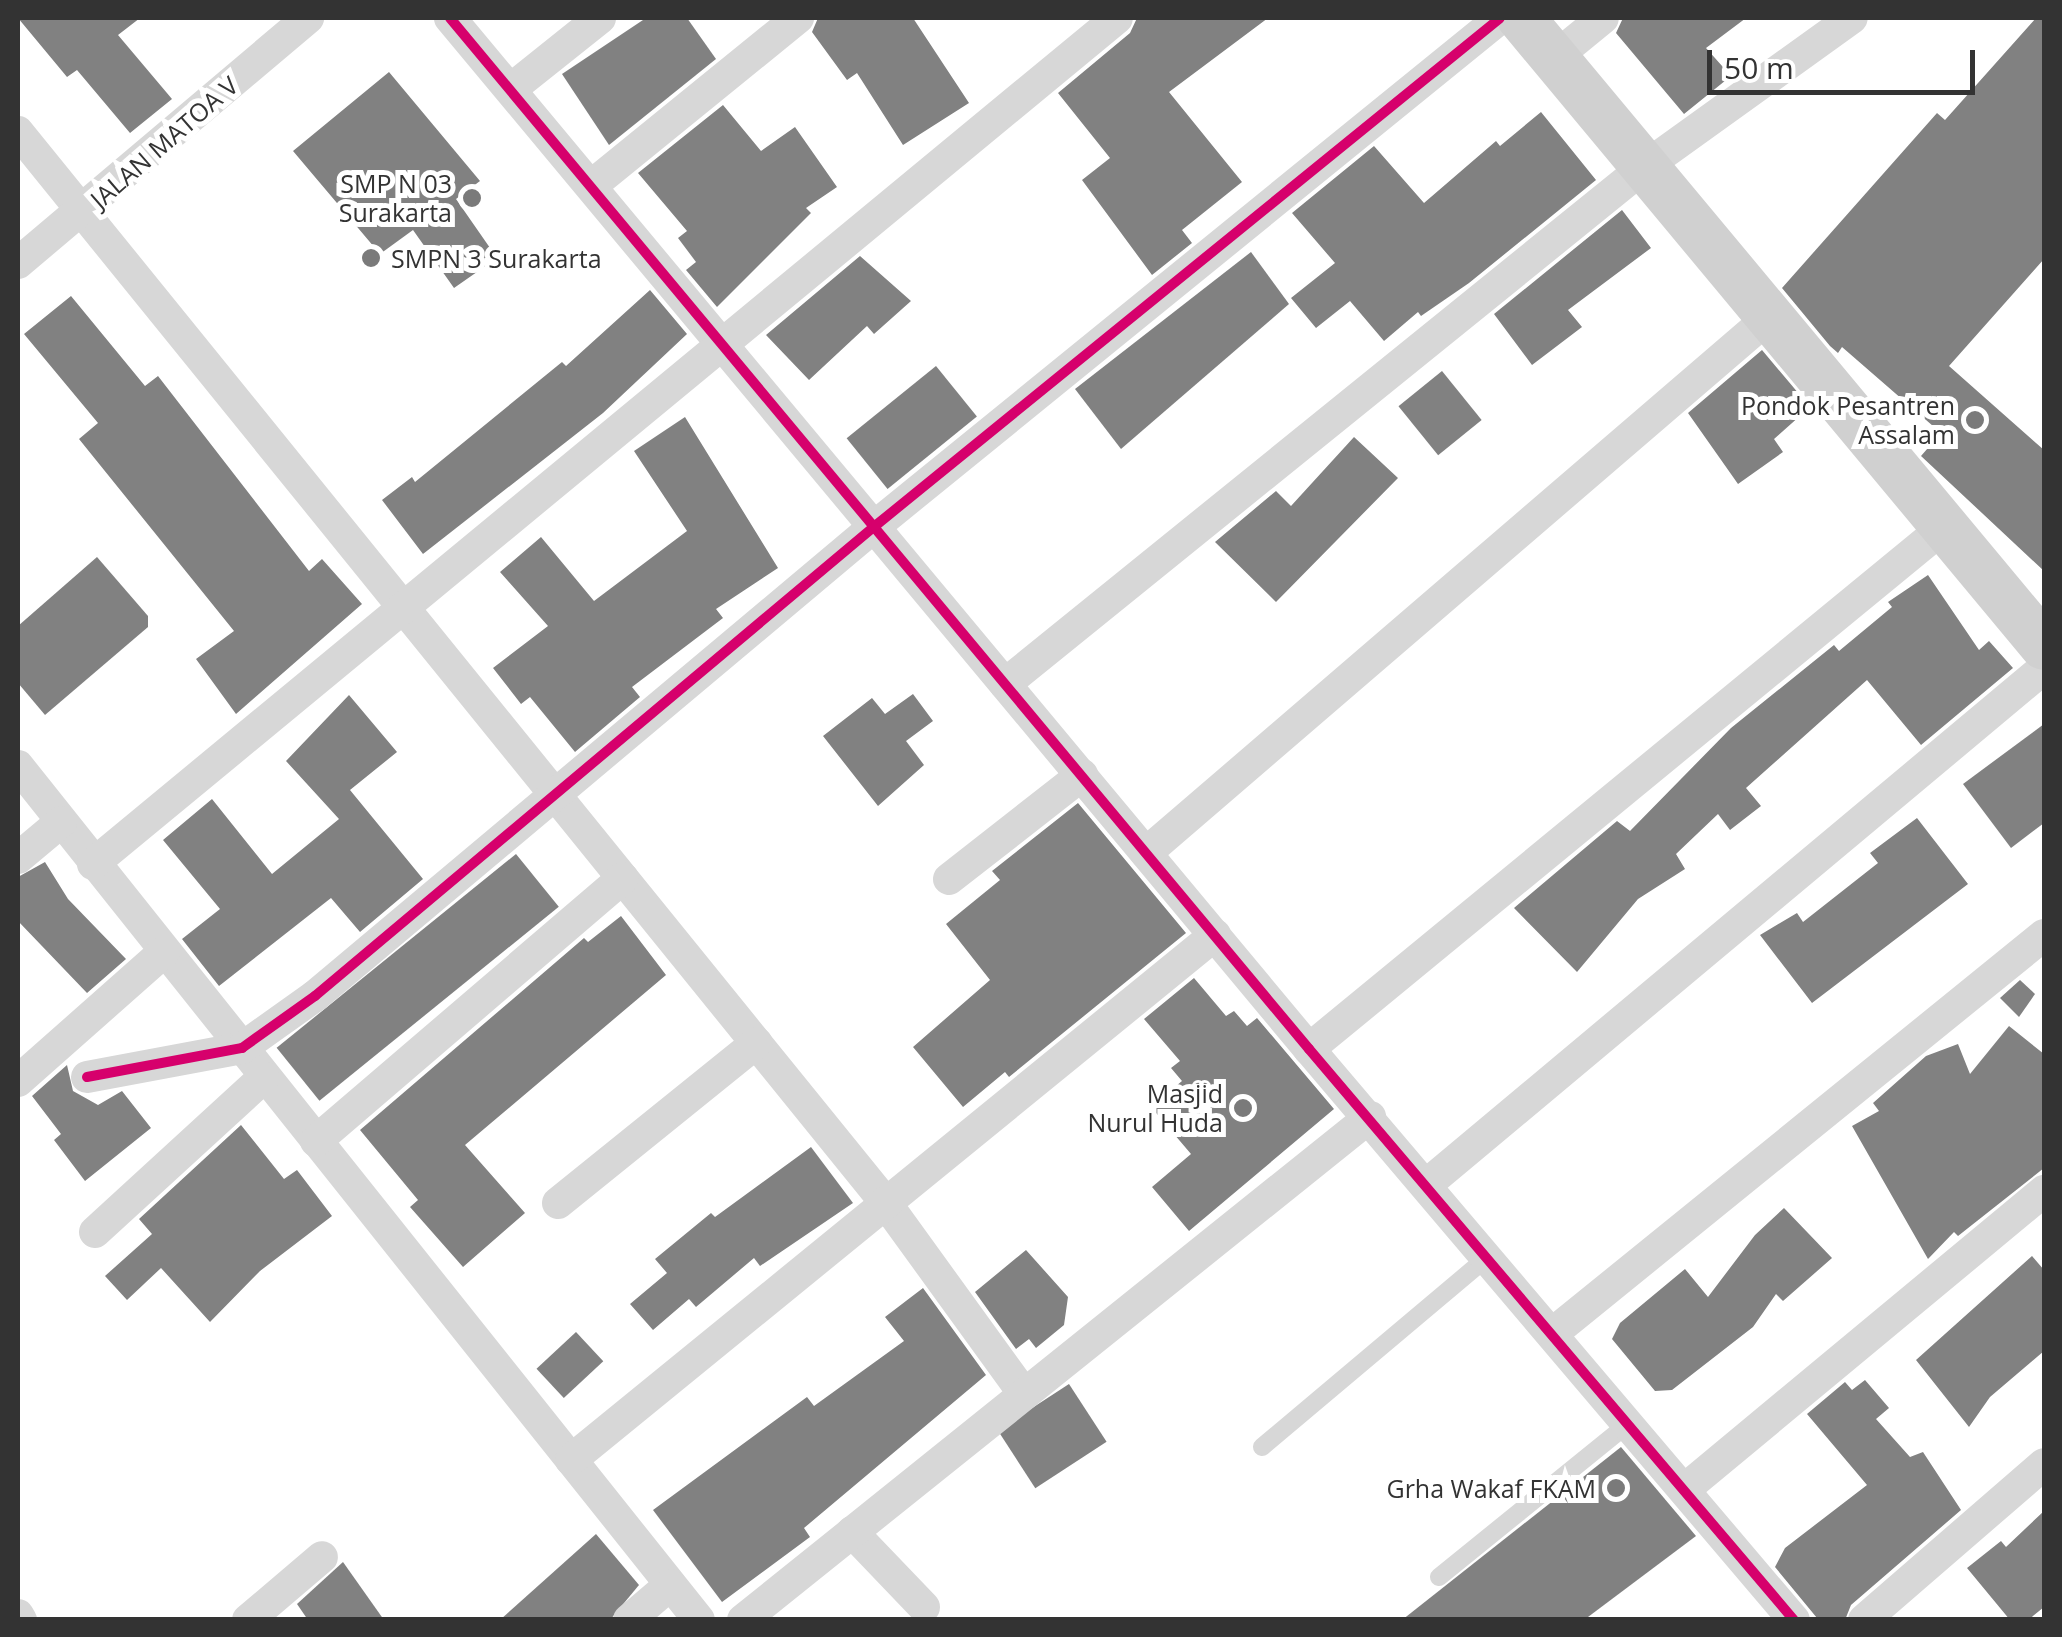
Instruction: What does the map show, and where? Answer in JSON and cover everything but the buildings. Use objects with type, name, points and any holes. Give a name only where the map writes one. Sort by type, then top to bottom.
[{"type":"street","name":"JALAN MATOA V","points":[[18,263],[82,214],[308,18]]},
{"type":"street","points":[[450,18],[1309,1049],[1794,1620]]},
{"type":"street","points":[[511,90],[600,18]]},
{"type":"street","points":[[591,186],[798,18]]},
{"type":"street","points":[[93,864],[1117,18]]},
{"type":"street","points":[[87,1077],[242,1048],[396,931],[554,793],[875,526],[1500,18]]},
{"type":"street","points":[[1521,18],[2044,646]]},
{"type":"street","points":[[1554,58],[1603,18]]},
{"type":"street","points":[[1006,684],[1644,168],[1852,18]]},
{"type":"street","points":[[18,132],[884,1202],[1024,1394]]},
{"type":"street","points":[[1146,853],[1768,318]]},
{"type":"street","points":[[1309,1049],[1944,527]]},
{"type":"street","points":[[1426,1184],[2044,668]]},
{"type":"street","points":[[18,766],[699,1620]]},
{"type":"street","points":[[949,879],[1082,775]]},
{"type":"street","points":[[18,858],[61,822]]},
{"type":"street","points":[[316,1141],[623,878]]},
{"type":"street","points":[[571,1460],[1215,935]]},
{"type":"street","points":[[1553,1333],[2044,935]]},
{"type":"street","points":[[18,1081],[164,952]]},
{"type":"street","points":[[558,1203],[756,1042]]},
{"type":"street","points":[[95,1232],[264,1077]]},
{"type":"street","points":[[743,1620],[1370,1118]]},
{"type":"street","points":[[1685,1489],[2044,1191]]},
{"type":"street","points":[[1864,1620],[2044,1464]]},
{"type":"street","points":[[852,1532],[924,1607]]},
{"type":"street","points":[[248,1620],[322,1557]]},
{"type":"street","points":[[628,1620],[670,1585]]},
{"type":"lane","points":[[1262,1447],[1488,1257]]},
{"type":"lane","points":[[1439,1577],[1629,1423]]},
{"type":"cycle path","points":[[450,18],[1309,1049],[1794,1620]]},
{"type":"cycle path","points":[[87,1077],[242,1048],[315,996],[875,526],[1500,18]]},
{"type":"place","name":"SMP N 03 Surakarta","points":[[472,198]]},
{"type":"place","name":"SMPN 3 Surakarta","points":[[371,258]]},
{"type":"place","name":"Pondok Pesantren Assalam","points":[[1975,420]]},
{"type":"place","name":"Masjid Nurul Huda","points":[[1243,1108]]},
{"type":"place","name":"Grha Wakaf FKAM","points":[[1616,1488]]}]
